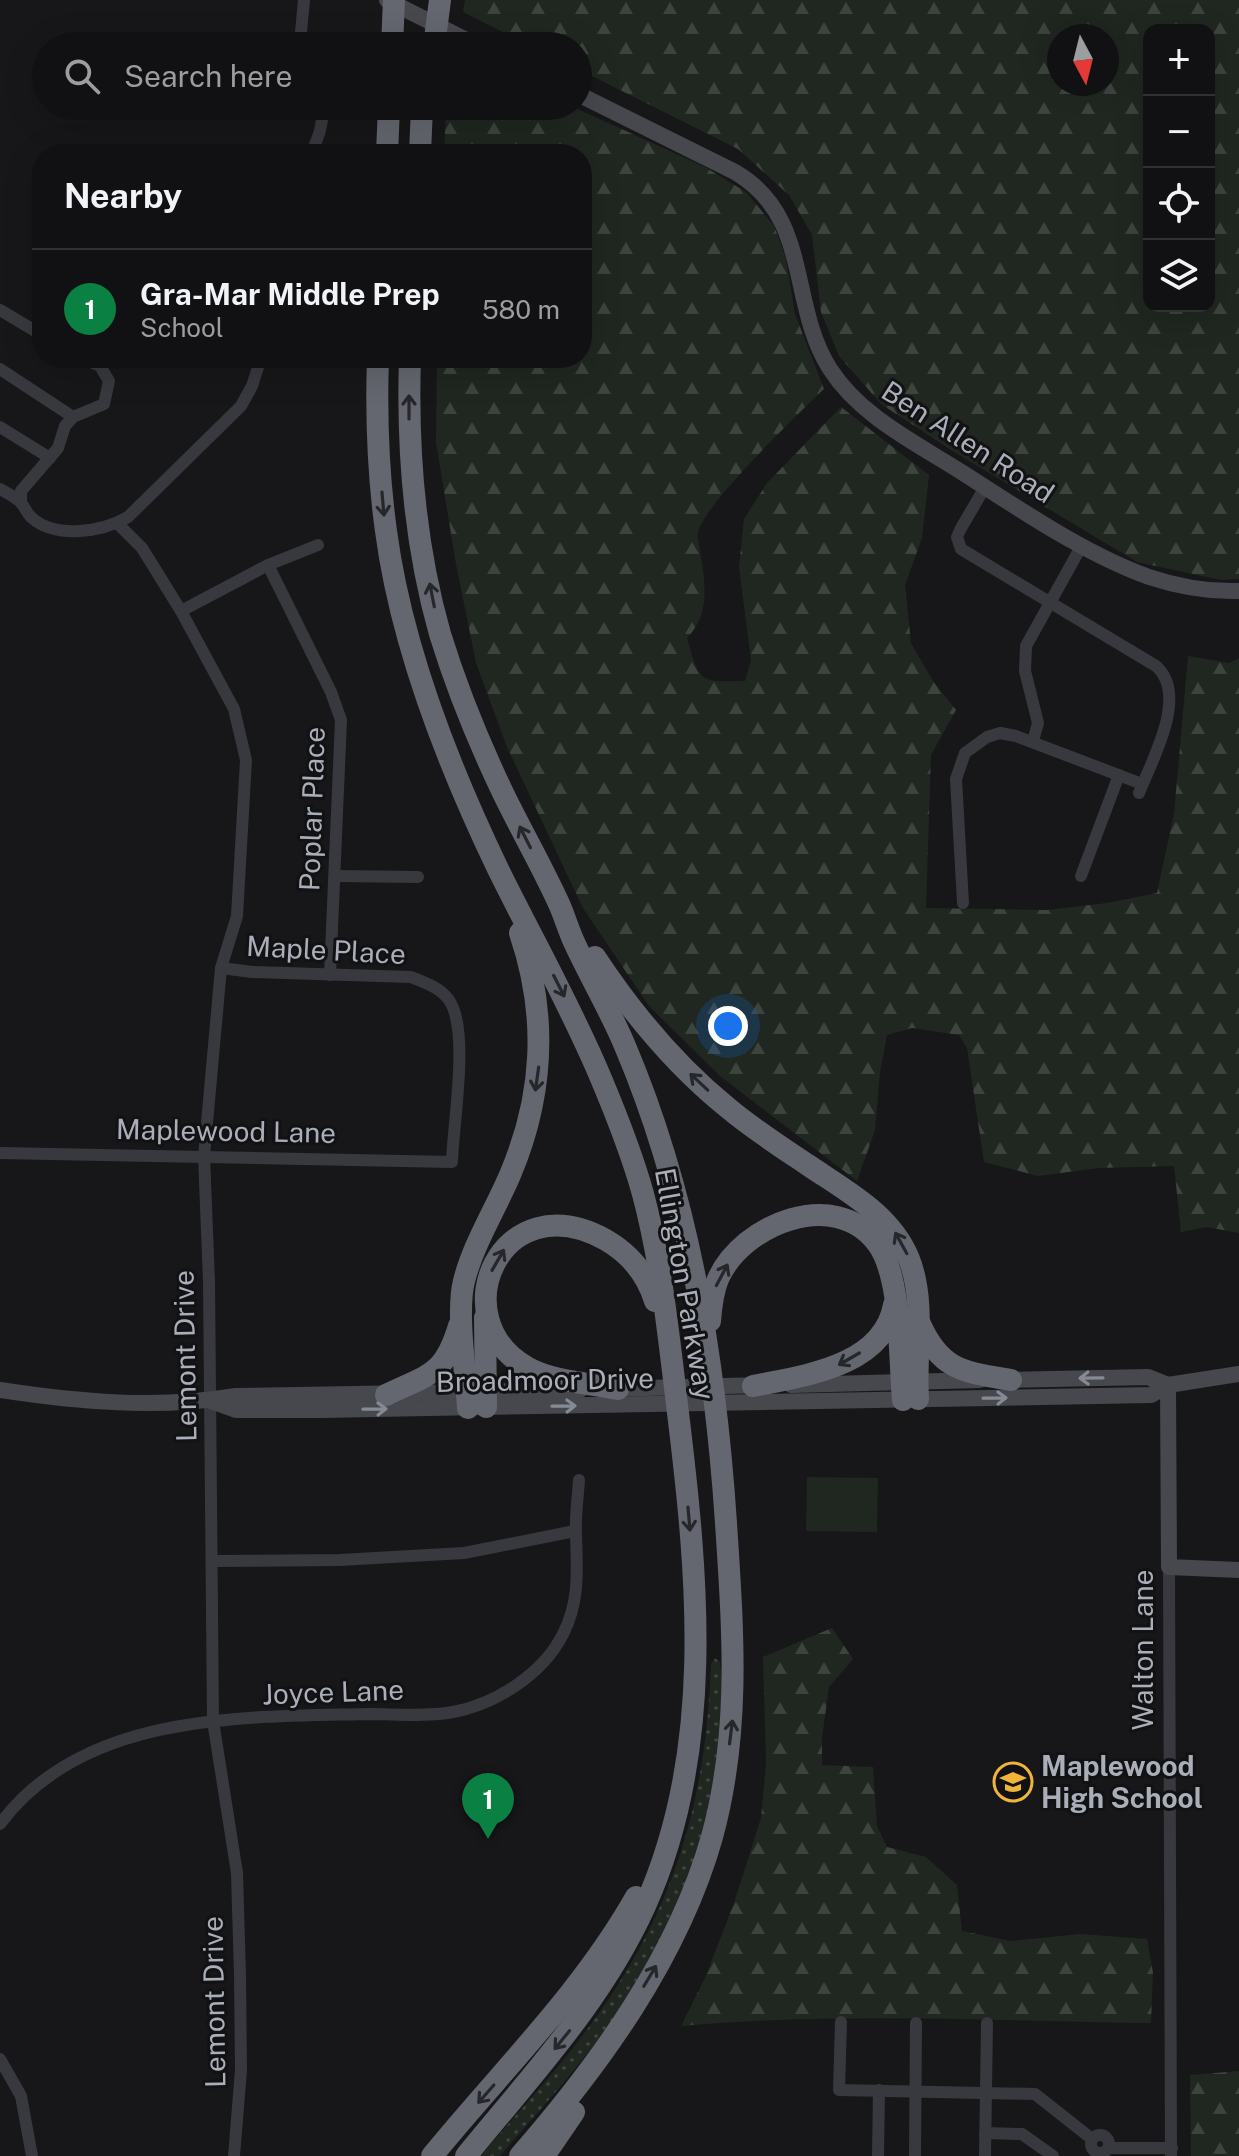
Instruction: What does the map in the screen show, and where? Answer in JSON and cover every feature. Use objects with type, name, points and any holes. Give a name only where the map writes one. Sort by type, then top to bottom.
[{"type":"highway","points":[[390,0],[391,32]]},
{"type":"highway","points":[[426,32],[427,0]]},
{"type":"highway","points":[[436,32],[440,0]]},
{"type":"highway","points":[[387,144],[388,120]]},
{"type":"highway","points":[[421,144],[423,120]]},
{"type":"highway","name":"Ellington Parkway","points":[[378,368],[376,427],[386,534],[404,622],[453,769],[497,867],[572,1012],[628,1148],[651,1232],[671,1356],[695,1592],[696,1655],[691,1741],[674,1832],[629,1940],[593,1999],[466,2156]]},
{"type":"highway","name":"Ellington Parkway","points":[[410,368],[409,418],[418,523],[439,630],[456,681],[502,792],[624,1044],[659,1134],[683,1221],[709,1350],[731,1573],[733,1721],[724,1785],[706,1855],[683,1912],[610,2044],[520,2156]]},
{"type":"highway","points":[[477,1400],[462,1317],[464,1280],[524,1138],[535,1097],[539,1065],[534,985],[526,950],[497,867]]},
{"type":"highway","points":[[560,907],[626,1002],[681,1065],[726,1107],[866,1205],[888,1224],[910,1261],[916,1288],[917,1318],[909,1391]]},
{"type":"highway","points":[[709,1350],[711,1310],[718,1279],[735,1254],[773,1225],[821,1215],[844,1220],[868,1233],[889,1263],[909,1391]]},
{"type":"highway","points":[[477,1400],[487,1283],[498,1256],[519,1235],[546,1225],[586,1231],[621,1251],[644,1276],[651,1290],[671,1356]]},
{"type":"highway","points":[[486,1297],[489,1321],[500,1342],[520,1362],[542,1374],[618,1389]]},
{"type":"highway","points":[[753,1386],[833,1368],[855,1357],[877,1338],[892,1313],[895,1300]]},
{"type":"highway","points":[[386,1395],[422,1379],[441,1365],[450,1352],[462,1317]]},
{"type":"highway","points":[[917,1318],[934,1351],[955,1367],[966,1373],[1011,1380]]},
{"type":"highway","points":[[439,2148],[554,2015],[619,1925],[635,1898],[665,1825],[691,1741]]},
{"type":"highway","points":[[544,2156],[572,2115],[610,2044]]},
{"type":"main road","points":[[390,0],[451,32]]},
{"type":"main road","name":"Ben Allen Road","points":[[592,101],[750,181],[773,205],[790,237],[814,330],[828,366],[841,385],[875,417],[1082,545],[1147,576],[1180,586],[1203,591],[1239,591]]},
{"type":"main road","name":"Broadmoor Drive","points":[[0,1390],[109,1402],[210,1400],[236,1396],[386,1395],[477,1400],[618,1389],[753,1386],[1151,1395],[1168,1385],[1239,1374]]},
{"type":"main road","name":"Broadmoor Drive","points":[[210,1400],[236,1410],[477,1400],[909,1391],[1011,1380],[1148,1377],[1168,1385]]},
{"type":"main road","name":"Walton Lane","points":[[1168,1385],[1169,1567]]},
{"type":"main road","points":[[1169,1567],[1239,1570]]},
{"type":"street","points":[[301,32],[304,0]]},
{"type":"street","points":[[316,144],[323,120]]},
{"type":"street","points":[[0,310],[32,329]]},
{"type":"street","points":[[21,502],[21,491],[58,448],[65,426],[73,417],[104,404],[109,381],[101,368]]},
{"type":"street","points":[[0,489],[21,502],[31,518],[49,529],[77,531],[117,523],[128,517],[241,406],[258,368]]},
{"type":"street","points":[[0,369],[73,417]]},
{"type":"street","points":[[0,427],[50,458]]},
{"type":"street","points":[[963,903],[956,779],[965,753],[987,737],[1000,733],[1033,741],[1119,775],[1140,789],[1170,707],[1170,688],[1156,666],[961,549],[958,543],[960,530],[985,487]]},
{"type":"street","name":"Lemont Drive","points":[[117,523],[142,548],[181,611],[234,709],[246,760],[237,916],[221,968],[204,1156],[213,1561],[213,1721],[237,1873],[241,2070],[234,2156]]},
{"type":"street","points":[[181,611],[268,565],[318,545]]},
{"type":"street","points":[[1033,741],[1038,723],[1037,712],[1024,659],[1029,640],[1082,545]]},
{"type":"street","name":"Poplar Place","points":[[268,565],[331,692],[341,720],[330,975]]},
{"type":"street","points":[[1081,876],[1119,775]]},
{"type":"street","points":[[336,876],[418,877]]},
{"type":"street","name":"Maple Place","points":[[221,968],[411,977],[428,984],[448,999],[459,1023],[452,1162]]},
{"type":"street","name":"Maplewood Lane","points":[[0,1153],[452,1162]]},
{"type":"street","name":"Joyce Lane","points":[[0,1824],[41,1782],[80,1757],[147,1733],[213,1721],[454,1712],[519,1685],[546,1660],[563,1635],[574,1606],[578,1578],[575,1531],[579,1480]]},
{"type":"street","points":[[213,1561],[340,1560],[464,1553],[575,1531]]},
{"type":"street","name":"Walton Lane","points":[[1169,1567],[1172,2148]]},
{"type":"street","points":[[841,2022],[839,2090],[1035,2094],[1092,2139],[1103,2136],[1108,2145],[1172,2148]]},
{"type":"street","points":[[915,2156],[916,2023]]},
{"type":"street","points":[[985,2156],[987,2023]]},
{"type":"street","points":[[0,2059],[21,2096],[32,2156]]},
{"type":"street","points":[[878,2156],[879,2090]]},
{"type":"street","points":[[985,2133],[1022,2134],[1053,2156]]},
{"type":"green space","points":[[465,0],[1239,0],[1239,579],[1221,580],[1137,562],[881,404],[839,356],[821,312],[812,235],[789,195],[738,149],[592,76],[592,32],[503,32],[463,12]]},
{"type":"green space","points":[[592,116],[705,167],[746,192],[774,226],[786,258],[795,314],[824,389],[733,482],[704,520],[698,533],[703,608],[695,629],[687,638],[695,664],[703,677],[718,681],[745,681],[751,660],[739,567],[744,519],[767,483],[841,407],[929,475],[922,538],[905,585],[911,643],[933,681],[956,710],[931,755],[926,908],[1047,910],[1157,893],[1174,814],[1188,656],[1229,663],[1239,658],[1239,1233],[1207,1227],[1181,1232],[1174,1166],[1099,1168],[1038,1176],[984,1162],[967,1048],[959,1035],[912,1028],[887,1035],[875,1130],[857,1181],[720,1076],[649,1006],[583,908],[507,747],[476,663],[436,442],[437,368],[592,368],[592,144],[444,144],[445,120],[592,120]]},
{"type":"green space","points":[[807,1477],[878,1478],[877,1532],[806,1531]]},
{"type":"green space","points":[[832,1628],[853,1659],[829,1687],[822,1738],[822,1765],[873,1767],[877,1826],[887,1847],[926,1857],[957,1885],[962,1931],[1010,1941],[1080,1934],[1147,1939],[1153,1973],[1151,2023],[857,2018],[681,2026],[705,1978],[734,1903],[761,1818],[766,1763],[763,1657]]},
{"type":"green space","points":[[715,1658],[720,1662],[723,1702],[714,1788],[690,1876],[673,1918],[634,1991],[587,2055],[500,2156],[481,2156],[586,2031],[616,1988],[662,1902],[692,1812],[708,1716],[711,1664]]},
{"type":"green space","points":[[1239,2071],[1239,2156],[1191,2156],[1190,2075]]},
{"type":"place","name":"Maplewood High School","points":[[1013,1782]]},
{"type":"place","name":"Gra-Mar Middle Prep","points":[[488,1839]]}]
